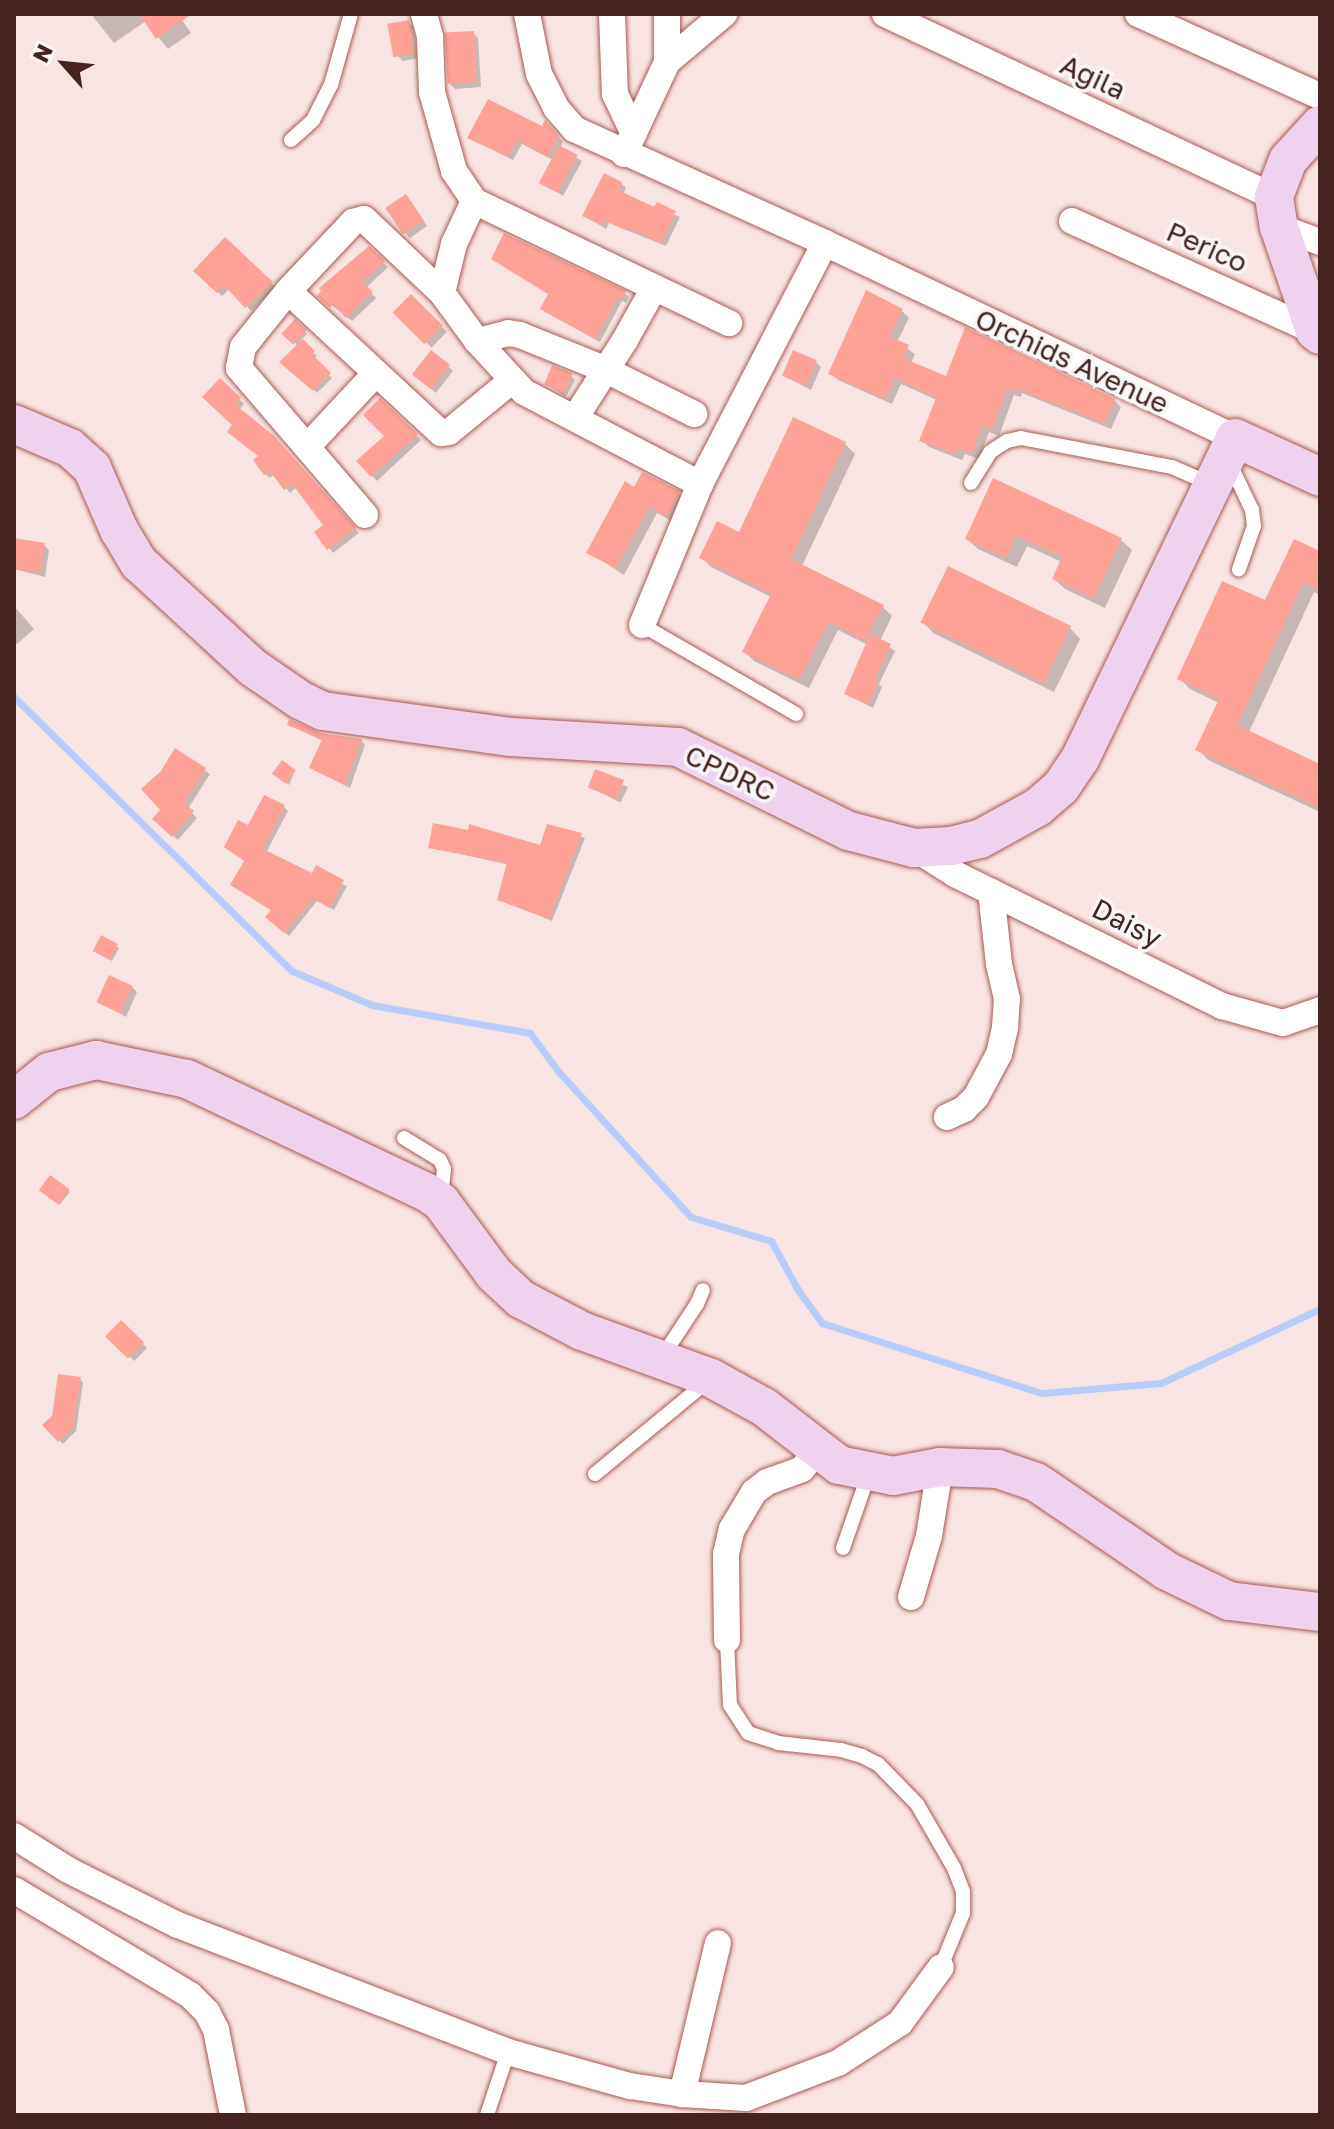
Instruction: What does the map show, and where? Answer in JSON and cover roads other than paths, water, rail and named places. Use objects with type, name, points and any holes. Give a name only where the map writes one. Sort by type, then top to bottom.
[{"type":"street","points":[[424,14],[430,37],[432,92],[454,171],[474,201],[729,323]]},
{"type":"street","name":"Orchids Avenue","points":[[527,14],[539,74],[556,108],[574,129],[629,144],[825,243],[1225,460],[1320,477]]},
{"type":"street","points":[[612,14],[615,94],[629,144]]},
{"type":"street","points":[[629,144],[667,62],[667,14]]},
{"type":"street","points":[[667,62],[724,14]]},
{"type":"street","name":"Agila","points":[[885,14],[1276,212],[1320,242]]},
{"type":"street","points":[[1138,14],[1320,96]]},
{"type":"street","points":[[1318,333],[1276,212],[1288,160],[1320,126]]},
{"type":"street","points":[[442,293],[454,244],[474,201]]},
{"type":"street","points":[[365,515],[239,368],[243,347],[288,291],[353,222],[364,219],[442,293],[477,341],[524,392],[700,484]]},
{"type":"street","name":"Perico","points":[[1072,221],[1318,333]]},
{"type":"street","points":[[642,625],[700,484],[825,243]]},
{"type":"street","points":[[575,418],[654,288]]},
{"type":"street","points":[[288,291],[441,433],[449,432],[511,381]]},
{"type":"street","points":[[477,341],[508,333],[520,335],[604,369],[694,414]]},
{"type":"street","points":[[307,447],[375,374]]},
{"type":"street","name":"CPDRC","points":[[14,424],[70,448],[92,468],[119,530],[139,563],[252,667],[300,700],[323,711],[511,737],[678,747],[849,831],[914,848],[951,846],[980,839],[1038,807],[1061,787],[1080,759],[1225,460]]},
{"type":"street","name":"Daisy","points":[[914,848],[991,891],[1222,1006],[1283,1023],[1320,1010]]},
{"type":"street","points":[[947,1117],[964,1109],[976,1097],[999,1054],[1005,1027],[1007,999],[999,964],[991,891]]},
{"type":"street","points":[[14,1100],[49,1072],[73,1063],[96,1060],[146,1068],[220,1092],[326,1147],[407,1182],[441,1202],[494,1274],[521,1299],[582,1331],[711,1378],[764,1407],[839,1465],[893,1476],[940,1467],[998,1469],[1036,1482],[1167,1571],[1229,1601],[1320,1612]]},
{"type":"street","points":[[727,1640],[726,1554],[732,1529],[754,1492],[767,1482],[802,1469],[817,1451]]},
{"type":"street","points":[[911,1597],[929,1536],[940,1467]]},
{"type":"street","points":[[14,1836],[68,1870],[178,1925],[508,2052],[630,2086],[742,2106],[869,2046],[900,2023],[941,1967]]},
{"type":"street","points":[[14,1890],[190,1995],[207,2012],[216,2030],[233,2115]]},
{"type":"street","points":[[682,2094],[718,1943]]},
{"type":"lane","points":[[291,140],[313,120],[331,85],[351,14]]},
{"type":"lane","points":[[971,483],[990,452],[1007,441],[1021,438],[1172,467],[1225,460],[1252,510],[1254,526],[1239,569]]},
{"type":"lane","points":[[642,625],[796,714]]},
{"type":"lane","points":[[404,1138],[440,1160],[444,1169],[441,1202]]},
{"type":"lane","points":[[659,1361],[670,1349],[703,1290]]},
{"type":"lane","points":[[595,1474],[711,1378]]},
{"type":"lane","points":[[843,1548],[869,1472]]},
{"type":"lane","points":[[727,1640],[730,1705],[748,1733],[778,1743],[862,1756],[878,1764],[917,1804],[954,1868],[963,1892],[963,1913],[941,1967]]},
{"type":"lane","points":[[487,2115],[508,2052]]},
{"type":"waterway","points":[[14,697],[292,971],[372,1005],[530,1033],[558,1071],[691,1217],[771,1241],[798,1290],[822,1323],[1042,1393],[1161,1383],[1320,1309]]}]
